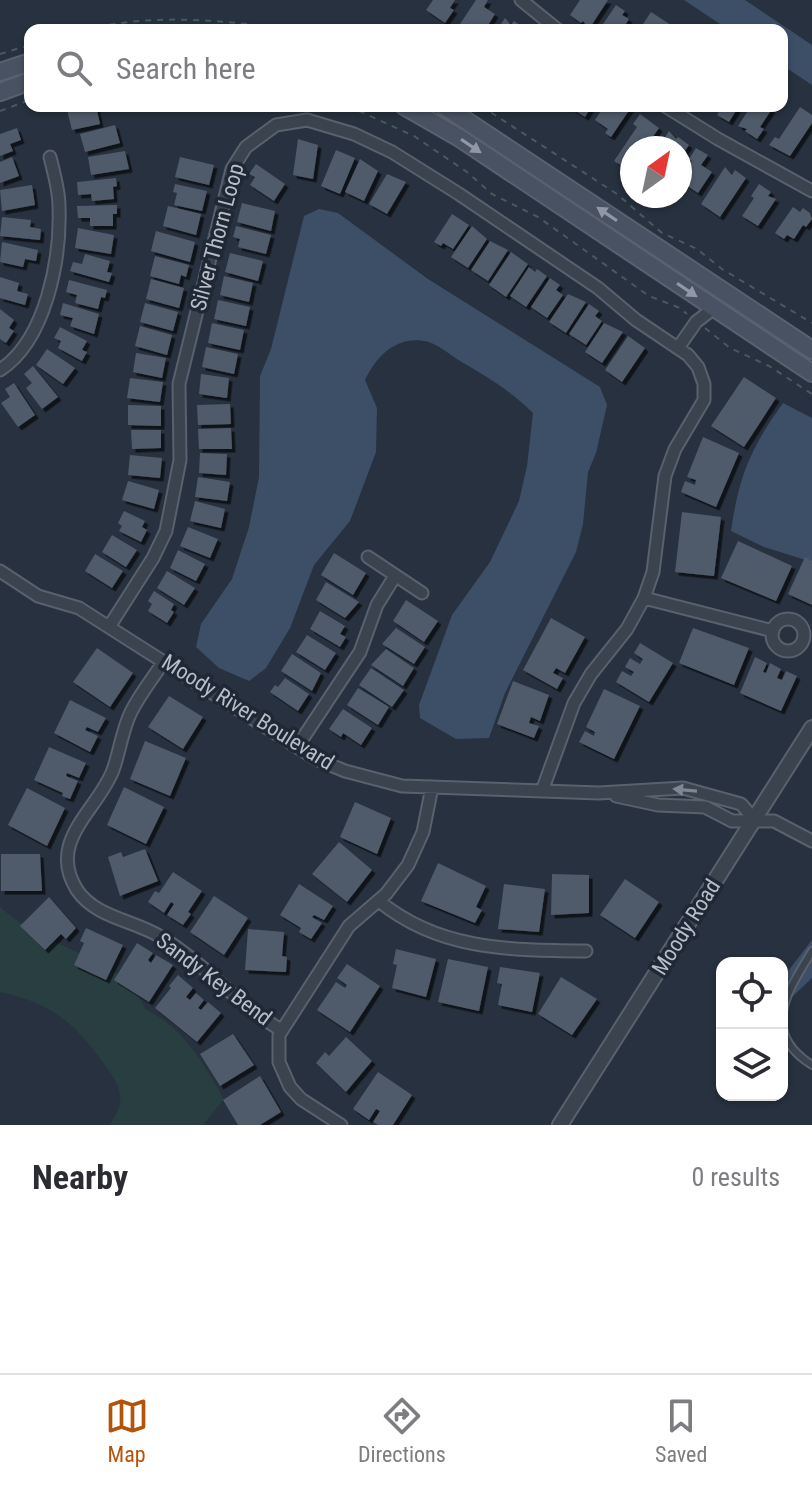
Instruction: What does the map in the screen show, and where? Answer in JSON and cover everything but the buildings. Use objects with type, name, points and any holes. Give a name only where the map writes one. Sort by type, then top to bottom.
[{"type":"main road","points":[[0,72],[24,64]]},
{"type":"main road","points":[[0,92],[24,83]]},
{"type":"main road","points":[[415,112],[502,166],[812,373]]},
{"type":"main road","points":[[453,112],[812,350]]},
{"type":"main road","points":[[502,166],[512,151]]},
{"type":"street","points":[[521,0],[551,24]]},
{"type":"street","points":[[675,112],[812,191]]},
{"type":"street","name":"Silver Thorn Loop","points":[[109,627],[153,558],[166,531],[180,460],[179,384],[232,169],[246,147],[276,125],[307,120],[354,134],[392,152],[459,194],[598,288],[636,320],[678,348],[698,367],[704,384],[704,400],[675,449],[665,476],[653,572],[644,598],[627,629],[591,674],[574,703],[542,791]]},
{"type":"street","points":[[0,370],[20,354],[33,336],[53,270],[59,206],[50,157]]},
{"type":"street","points":[[678,348],[696,322],[714,308]]},
{"type":"street","points":[[368,557],[422,593]]},
{"type":"street","name":"Moody River Boulevard","points":[[3,572],[38,596],[79,608],[316,759],[345,771],[402,786],[599,793],[683,788],[741,804],[754,819]]},
{"type":"street","points":[[297,747],[360,652],[373,613],[395,576]]},
{"type":"street","points":[[644,598],[773,631]]},
{"type":"street","name":"Sandy Key Bend","points":[[164,661],[131,711],[112,772],[70,841],[68,862],[71,877],[87,902],[159,935],[281,1030]]},
{"type":"street","name":"Moody Road","points":[[560,1125],[812,728]]},
{"type":"street","points":[[341,1125],[301,1099],[285,1081],[278,1052],[281,1030],[345,931],[394,886],[414,854],[423,832],[432,787]]},
{"type":"street","points":[[658,790],[658,805]]},
{"type":"street","name":"Moody River Boulevard","points":[[599,793],[658,805],[705,807],[732,821],[754,819]]},
{"type":"street","points":[[754,819],[774,821],[812,841]]},
{"type":"street","points":[[379,901],[411,924],[467,944],[508,950],[586,951]]},
{"type":"lane","points":[[812,951],[787,993],[782,1022],[788,1043],[812,1065]]},
{"type":"path","points":[[109,24],[225,21],[248,24]]},
{"type":"path","points":[[0,54],[24,47]]},
{"type":"path","points":[[0,111],[24,102]]},
{"type":"path","points":[[361,112],[414,136],[467,172],[492,194],[538,217],[649,296],[680,308],[730,348],[769,366],[812,394]]},
{"type":"path","points":[[490,112],[617,194],[662,233],[697,249],[722,269],[812,323]]},
{"type":"green space","points":[[0,907],[34,931],[117,973],[129,983],[145,1009],[181,1036],[224,1099],[203,1125],[110,1125],[119,1106],[118,1087],[93,1049],[60,1016],[34,1002],[0,992]]},
{"type":"water","points":[[684,0],[745,0],[781,24],[720,24]]},
{"type":"water","points":[[788,29],[812,45],[812,85],[788,69]]},
{"type":"water","points":[[319,209],[338,213],[428,279],[600,387],[607,405],[596,453],[588,472],[583,524],[576,552],[505,693],[489,738],[456,739],[420,718],[419,705],[452,615],[490,562],[519,501],[527,466],[533,413],[502,387],[429,342],[418,340],[398,344],[382,355],[365,380],[377,408],[376,452],[350,521],[314,565],[290,628],[266,668],[249,681],[219,668],[196,647],[201,624],[232,579],[249,527],[259,477],[260,376],[271,349],[304,216]]},
{"type":"water","points":[[783,403],[812,418],[812,562],[764,547],[731,531],[748,463],[762,434]]},
{"type":"water","points":[[812,940],[812,978],[788,997],[788,971]]}]
